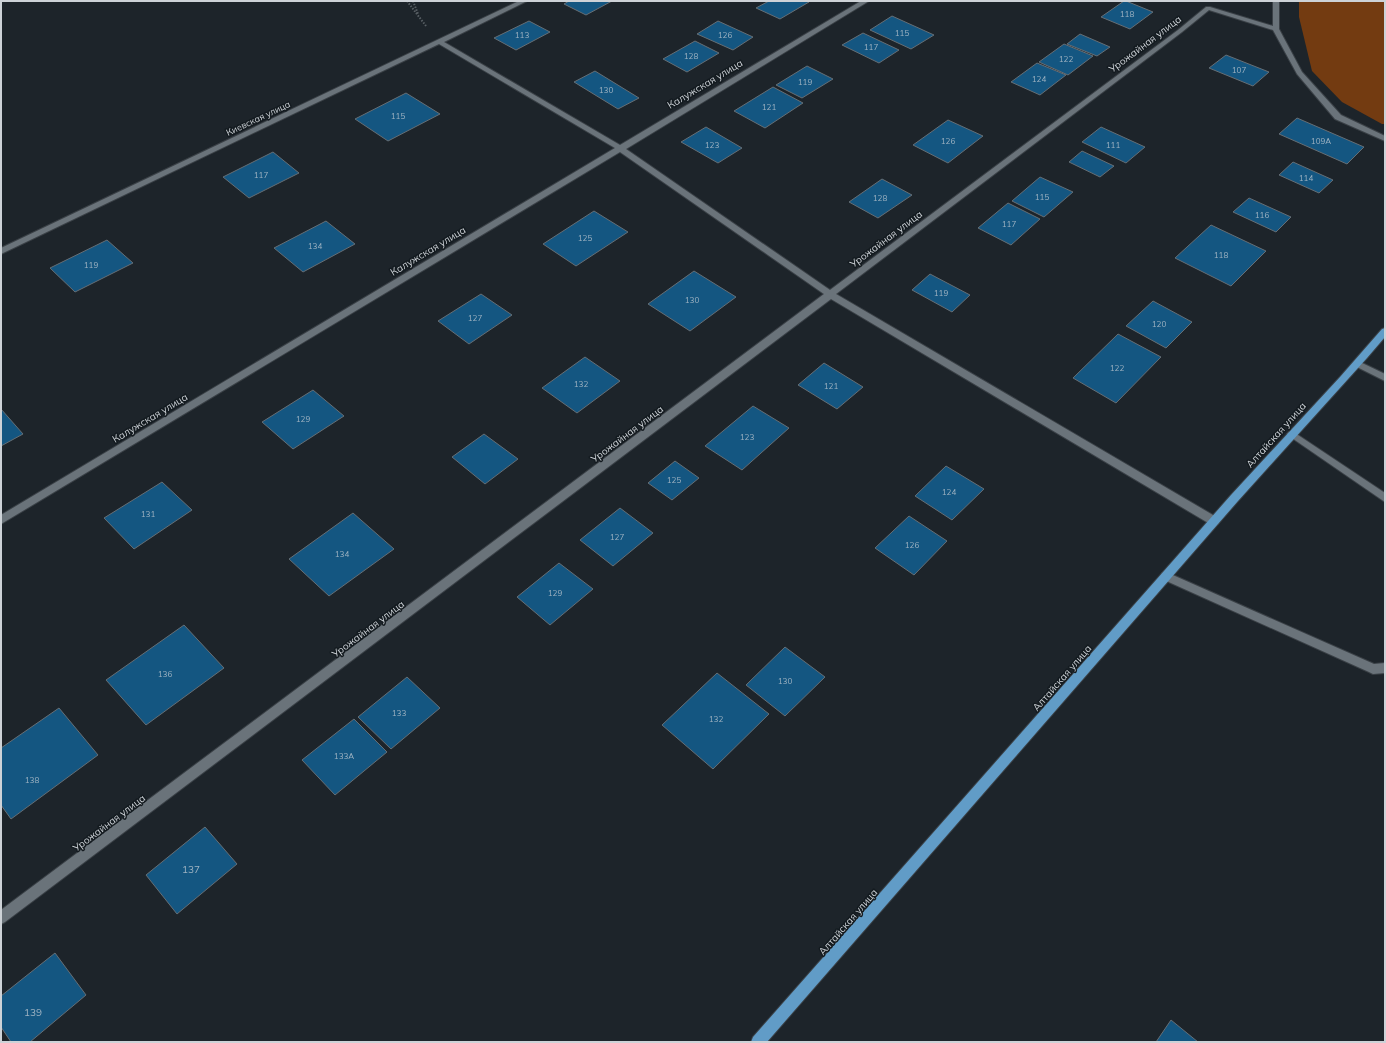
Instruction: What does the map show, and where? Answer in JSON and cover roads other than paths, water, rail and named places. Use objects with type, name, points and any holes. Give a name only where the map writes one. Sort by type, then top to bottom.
[{"type":"main road","name":"Алтайская улица","points":[[758,1042],[1214,521],[1292,434],[1358,364],[1385,331]]},
{"type":"street","name":"Киевская улица","points":[[1,251],[524,1]]},
{"type":"street","name":"Калужская улица","points":[[1,520],[866,1]]},
{"type":"street","points":[[1276,1],[1276,29],[1299,73],[1338,117],[1385,139]]},
{"type":"street","name":"Урожайная улица","points":[[1,918],[831,295],[1180,31],[1208,8],[1276,29]]},
{"type":"street","points":[[440,42],[620,148],[831,295],[1214,521]]},
{"type":"street","points":[[1358,364],[1385,378]]},
{"type":"street","points":[[1292,434],[1385,498]]},
{"type":"street","points":[[1166,576],[1373,669],[1385,668]]}]
